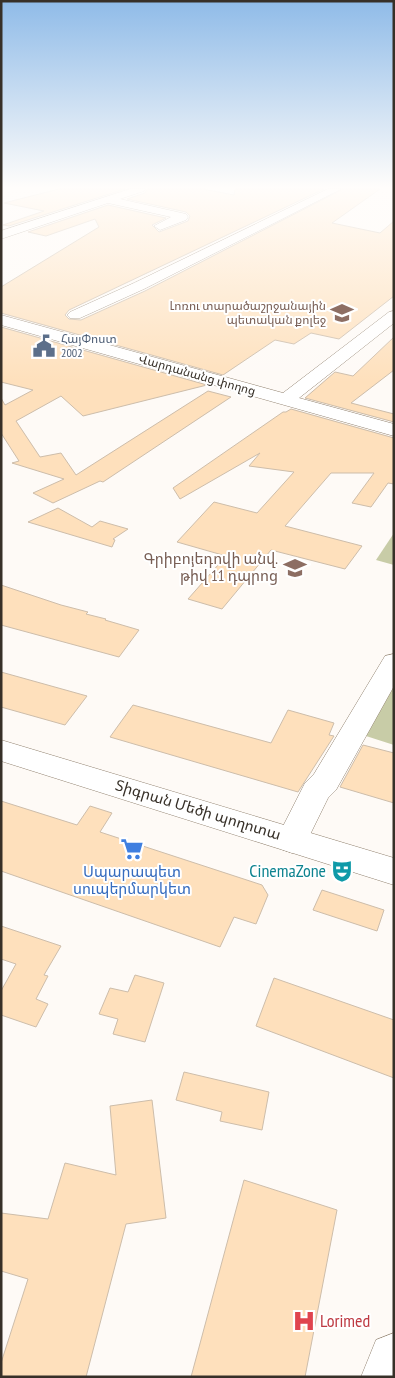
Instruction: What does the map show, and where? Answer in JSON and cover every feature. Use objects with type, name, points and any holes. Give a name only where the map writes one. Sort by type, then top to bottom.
[{"type":"street","points":[[75,315],[205,253]]},
{"type":"street","points":[[285,400],[394,315]]},
{"type":"street","name":"Վարդանանց փողոց","points":[[1,320],[394,430]]},
{"type":"street","points":[[292,840],[316,791],[325,782],[394,662]]},
{"type":"street","name":"Տիգրան Մեծի պողոտա","points":[[1,750],[394,872]]},
{"type":"street","points":[[386,1377],[394,1358]]},
{"type":"green space","points":[[394,533],[394,565],[376,560]]},
{"type":"green space","points":[[394,685],[394,745],[366,736]]},
{"type":"building","points":[[56,253],[188,253],[69,310],[65,315],[69,319],[81,320],[145,291],[218,253],[394,253],[394,296],[339,339],[311,333],[294,344],[275,340],[223,375],[1,313],[1,287]]},
{"type":"building","points":[[1,327],[207,385],[83,416],[61,396],[16,421],[40,457],[61,453],[76,475],[208,391],[231,397],[103,482],[100,481],[53,503],[33,493],[64,479],[12,463],[19,461],[1,433],[1,398],[5,405],[33,390],[1,382]]},
{"type":"building","points":[[394,337],[394,370],[351,403],[394,414],[394,422],[305,398],[335,372],[353,376]]},
{"type":"building","points":[[291,409],[394,438],[394,484],[388,483],[371,507],[352,503],[374,473],[331,473],[285,526],[362,546],[345,569],[271,550],[222,609],[188,599],[226,556],[177,542],[214,502],[257,513],[294,472],[249,466],[260,453],[180,499],[173,488],[283,412]]},
{"type":"building","points":[[58,508],[92,527],[100,521],[128,529],[113,539],[115,540],[112,547],[28,522]]},
{"type":"building","points":[[1,585],[139,630],[119,657],[1,625]]},
{"type":"building","points":[[1,672],[87,696],[65,725],[1,707]]},
{"type":"building","points":[[133,705],[271,743],[288,710],[334,723],[329,735],[334,736],[298,792],[110,737]]},
{"type":"building","points":[[363,745],[394,753],[394,803],[340,787]]},
{"type":"building","points":[[1,801],[77,825],[90,806],[112,813],[100,832],[262,885],[268,895],[256,924],[234,917],[220,947],[1,871]]},
{"type":"building","points":[[322,890],[384,910],[377,931],[313,910]]},
{"type":"building","points":[[1,926],[61,946],[44,975],[48,976],[36,999],[48,1004],[36,1027],[1,1015],[1,991],[16,964],[1,959]]},
{"type":"building","points":[[135,975],[164,983],[145,1042],[113,1034],[118,1019],[99,1014],[110,988],[128,992]]},
{"type":"building","points":[[274,978],[394,1020],[394,1078],[256,1026]]},
{"type":"building","points":[[184,1072],[269,1092],[262,1130],[220,1121],[222,1112],[176,1100]]},
{"type":"building","points":[[152,1100],[166,1218],[126,1224],[86,1377],[1,1377],[1,1363],[28,1279],[1,1271],[1,1213],[48,1219],[65,1163],[116,1175],[110,1106]]},
{"type":"building","points":[[244,1180],[337,1210],[305,1377],[191,1377]]},
{"type":"place","name":"Լոռու տարածաշրջանային պետական քոլեջ","points":[[342,313]]},
{"type":"place","name":"ՀայՓոստ 2002","points":[[44,346]]},
{"type":"place","name":"Գրիբոյեդովի անվ. թիվ 11 դպրոց","points":[[295,568]]},
{"type":"place","name":"Սպարապետ սուպերմարկետ","points":[[132,849]]},
{"type":"place","name":"CinemaZone","points":[[342,871]]},
{"type":"place","name":"Lorimed","points":[[304,1321]]}]
